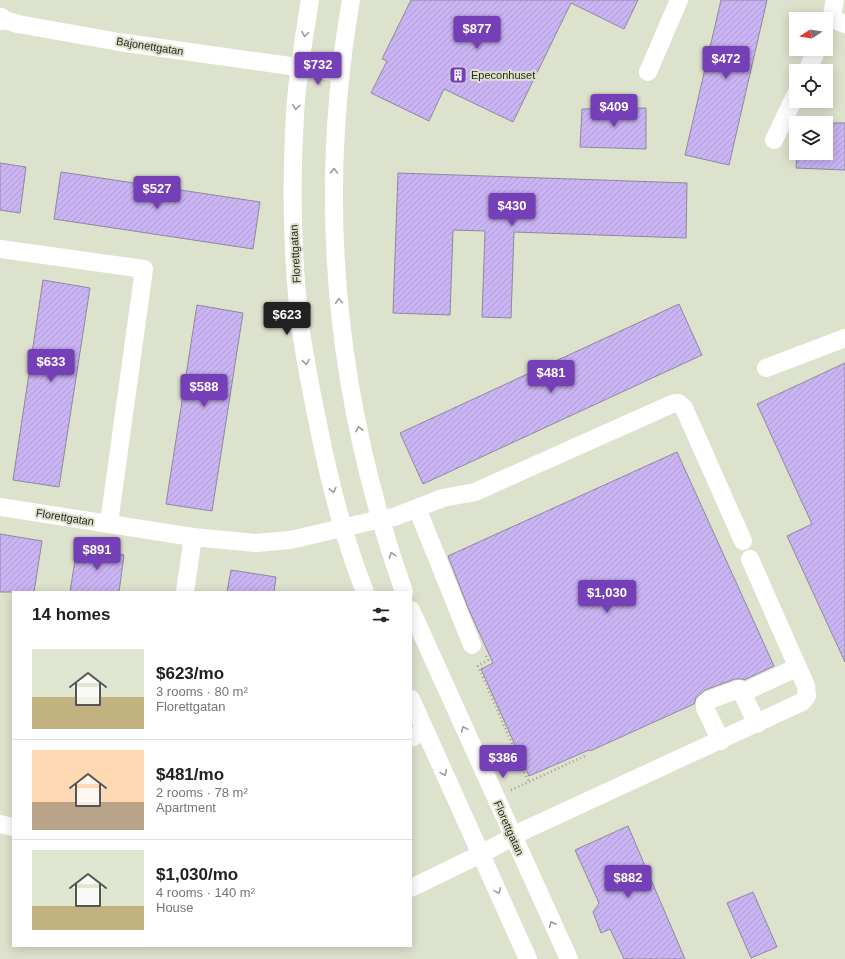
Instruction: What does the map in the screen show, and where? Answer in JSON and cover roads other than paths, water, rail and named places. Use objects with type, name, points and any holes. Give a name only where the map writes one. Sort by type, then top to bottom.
[{"type":"street","name":"Florettgatan","points":[[310,0],[295,112],[293,163],[294,239],[298,308],[310,387],[324,456],[343,528],[365,591]]},
{"type":"street","points":[[351,0],[340,73],[334,181],[335,254],[340,314],[349,379],[363,450],[381,519],[404,591]]},
{"type":"street","points":[[648,72],[679,0]]},
{"type":"street","points":[[834,24],[836,0]]},
{"type":"street","name":"Bajonettgatan","points":[[0,19],[18,24],[120,42],[340,73]]},
{"type":"street","points":[[774,140],[789,108]]},
{"type":"street","points":[[0,249],[144,269],[109,523]]},
{"type":"street","points":[[766,368],[845,338]]},
{"type":"street","name":"Florettgatan","points":[[0,507],[193,537],[263,542],[290,540],[394,517],[443,498],[475,492],[672,404],[678,403],[684,408],[743,541]]},
{"type":"street","points":[[417,508],[478,649]]},
{"type":"street","points":[[186,591],[193,537]]},
{"type":"street","points":[[412,888],[513,838],[525,830],[802,702],[807,696],[806,686],[750,559]]},
{"type":"street","name":"Florettgatan","points":[[412,612],[568,959]]},
{"type":"street","points":[[742,693],[798,667]]},
{"type":"street","points":[[720,741],[706,708],[705,703],[709,700],[739,688],[757,724]]},
{"type":"street","points":[[412,704],[418,734],[481,854],[528,959]]},
{"type":"street","points":[[0,824],[12,827]]},
{"type":"place","name":"Epeconhuset","points":[[458,75]]}]
